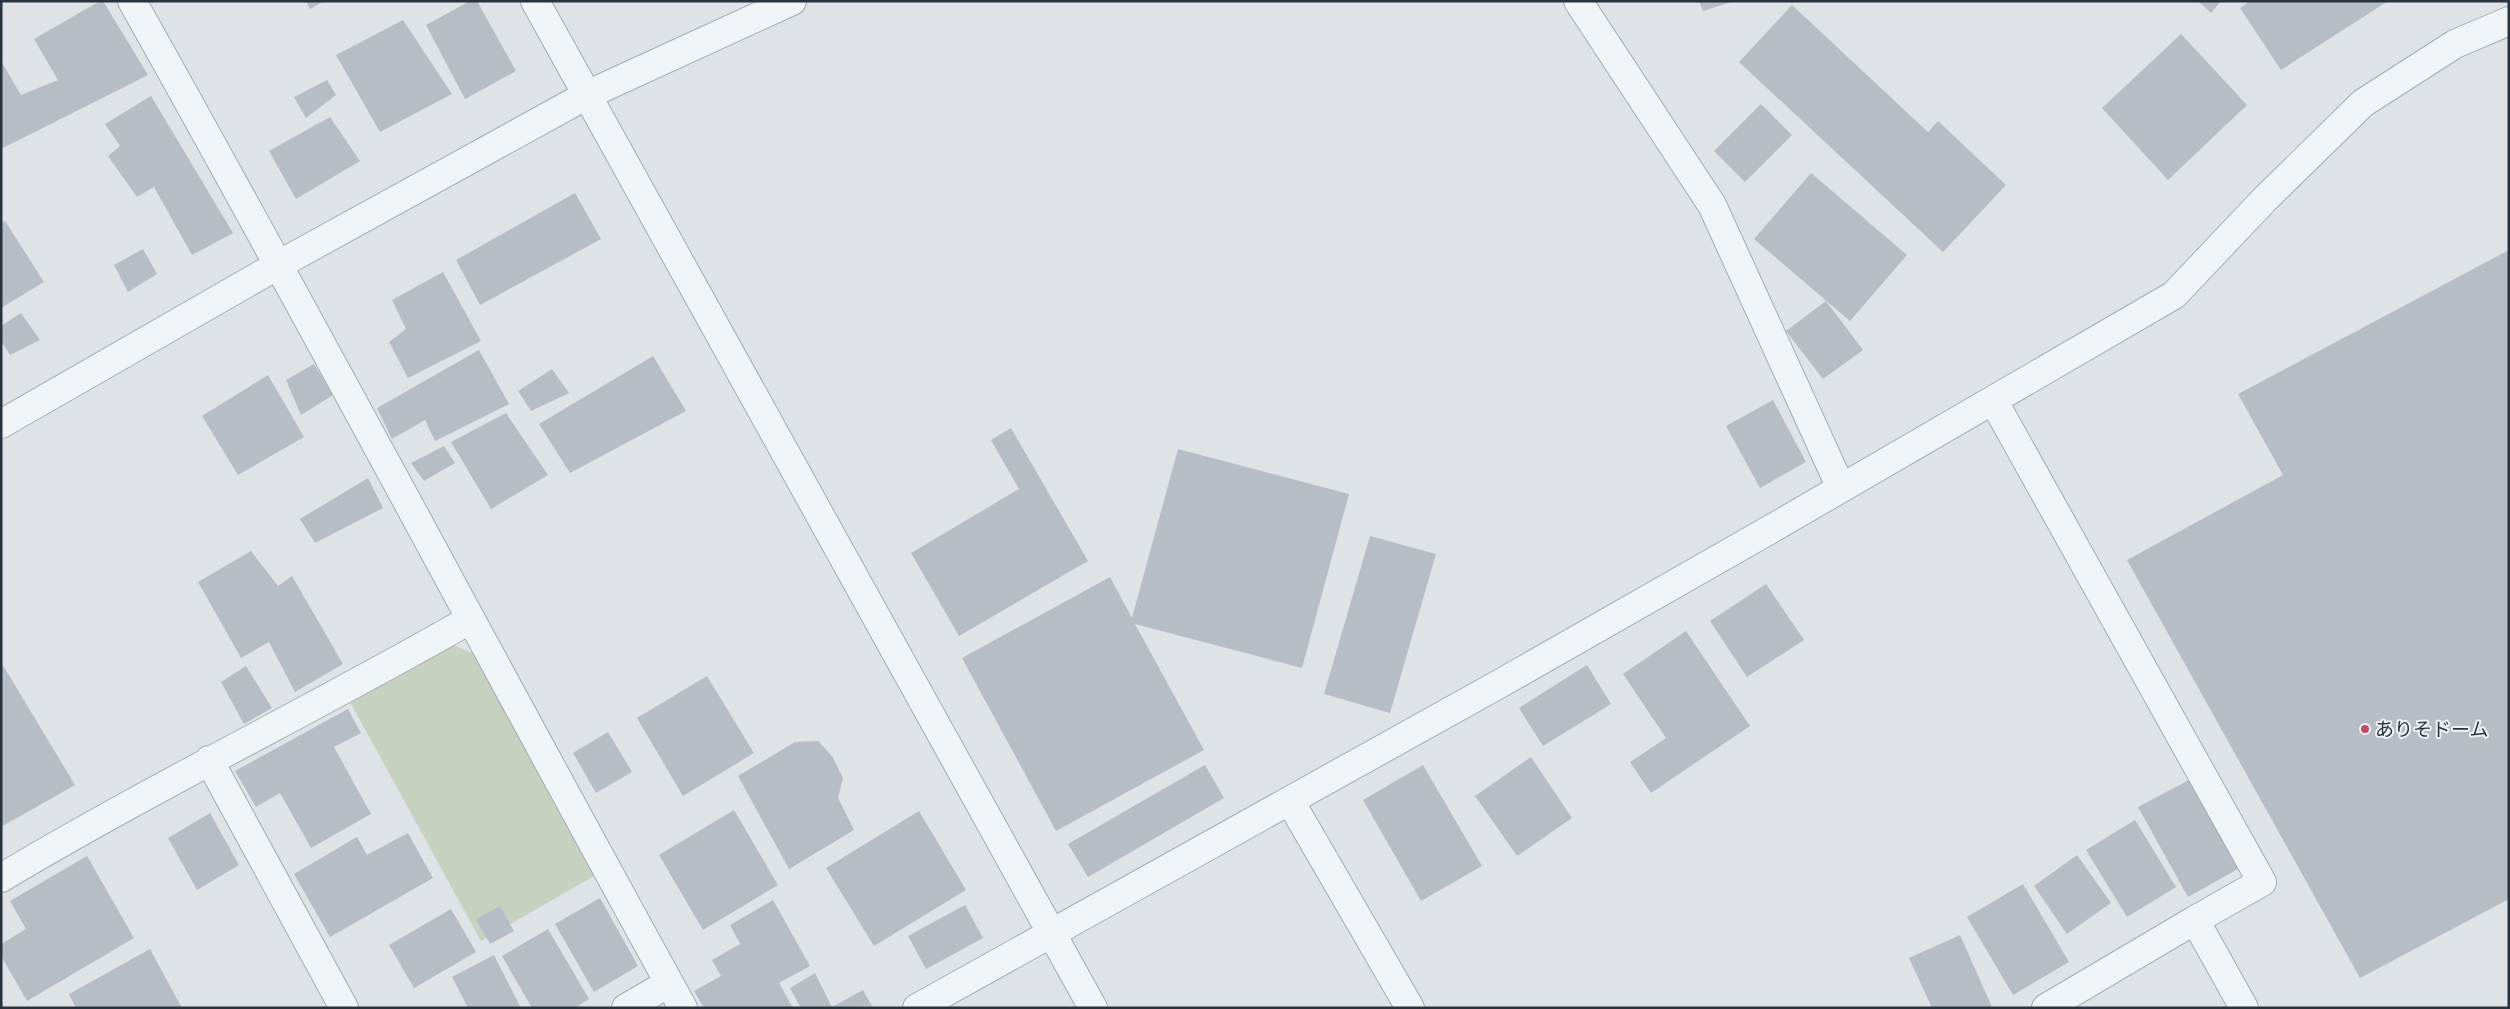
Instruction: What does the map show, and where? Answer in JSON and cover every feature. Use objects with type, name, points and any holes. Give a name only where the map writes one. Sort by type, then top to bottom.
[{"type":"street","points":[[132,1],[280,264],[407,504],[471,618],[682,1008]]},
{"type":"street","points":[[535,1],[1093,1008]]},
{"type":"street","points":[[1,424],[280,264],[586,95],[792,1]]},
{"type":"street","points":[[1578,1],[1712,205],[1841,488]]},
{"type":"street","points":[[917,1008],[1051,931],[1290,801],[1746,544],[2174,295],[2264,200],[2363,103],[2455,44],[2509,21]]},
{"type":"street","points":[[1993,400],[2262,882],[2046,1008]]},
{"type":"street","points":[[1,878],[94,823],[209,760],[364,680],[471,618]]},
{"type":"street","points":[[209,760],[344,1008]]},
{"type":"street","points":[[1290,801],[1410,1008]]},
{"type":"street","points":[[2195,920],[2244,1008]]},
{"type":"street","points":[[626,1008],[669,983]]},
{"type":"green space","points":[[453,645],[473,653],[594,876],[481,941],[350,702]]},
{"type":"building","points":[[103,1],[148,75],[1,149],[1,61],[21,95],[58,80],[34,39]]},
{"type":"building","points":[[306,1],[324,1],[310,9]]},
{"type":"building","points":[[470,1],[477,1],[516,71],[465,99],[426,25]]},
{"type":"building","points":[[1699,1],[1731,1],[1731,2],[1703,11]]},
{"type":"building","points":[[2198,1],[2221,1],[2211,13]]},
{"type":"building","points":[[2250,1],[2388,1],[2281,70],[2240,8]]},
{"type":"building","points":[[1792,5],[1928,132],[1938,121],[2006,185],[1943,252],[1739,62]]},
{"type":"building","points":[[403,20],[452,94],[380,132],[336,55]]},
{"type":"building","points":[[2181,34],[2247,105],[2168,180],[2102,108]]},
{"type":"building","points":[[327,80],[336,95],[306,118],[294,97]]},
{"type":"building","points":[[151,96],[233,233],[192,255],[154,187],[137,197],[108,156],[120,146],[105,124]]},
{"type":"building","points":[[1761,104],[1792,135],[1745,182],[1714,151]]},
{"type":"building","points":[[330,117],[360,161],[296,199],[269,151]]},
{"type":"building","points":[[1811,173],[1907,255],[1850,321],[1754,239]]},
{"type":"building","points":[[575,193],[601,239],[480,305],[456,260]]},
{"type":"building","points":[[5,221],[44,282],[1,308],[1,224]]},
{"type":"building","points":[[143,249],[157,274],[128,292],[114,265]]},
{"type":"building","name":"ありそドーム","points":[[2509,250],[2509,899],[2360,978],[2127,560],[2283,475],[2238,394]]},
{"type":"building","points":[[443,272],[481,341],[408,378],[389,342],[406,329],[392,300]]},
{"type":"building","points":[[1826,301],[1863,350],[1823,379],[1786,331]]},
{"type":"building","points":[[21,313],[40,340],[10,355],[1,341],[1,326]]},
{"type":"building","points":[[479,350],[509,404],[435,441],[425,420],[392,439],[377,408]]},
{"type":"building","points":[[653,356],[686,411],[570,473],[539,424]]},
{"type":"building","points":[[314,364],[333,395],[301,415],[286,380]]},
{"type":"building","points":[[552,369],[569,393],[531,411],[518,391]]},
{"type":"building","points":[[268,375],[304,437],[238,475],[202,416]]},
{"type":"building","points":[[1773,400],[1806,462],[1760,488],[1726,426]]},
{"type":"building","points":[[506,413],[548,475],[491,509],[451,442]]},
{"type":"building","points":[[1011,428],[1088,561],[959,636],[911,553],[1019,489],[991,440]]},
{"type":"building","points":[[444,446],[455,463],[424,481],[411,463]]},
{"type":"building","points":[[1178,449],[1349,494],[1302,668],[1135,624],[1204,750],[1056,831],[962,658],[1110,577],[1132,618]]},
{"type":"building","points":[[368,478],[383,508],[315,543],[300,519]]},
{"type":"building","points":[[1370,536],[1436,554],[1390,713],[1324,694]]},
{"type":"building","points":[[251,551],[278,586],[292,576],[343,664],[295,692],[269,642],[241,658],[198,582]]},
{"type":"building","points":[[1766,584],[1804,640],[1747,677],[1710,621]]},
{"type":"building","points":[[1686,631],[1750,726],[1651,793],[1630,762],[1666,738],[1623,674]]},
{"type":"building","points":[[1,662],[75,785],[1,827]]},
{"type":"building","points":[[1587,665],[1611,704],[1543,746],[1519,708]]},
{"type":"building","points":[[246,666],[272,708],[244,724],[221,682]]},
{"type":"building","points":[[707,676],[754,753],[683,796],[637,718]]},
{"type":"building","points":[[348,709],[361,733],[334,747],[371,814],[311,848],[280,793],[256,807],[235,771]]},
{"type":"building","points":[[608,732],[632,772],[596,793],[573,753]]},
{"type":"building","points":[[818,741],[832,756],[843,778],[838,798],[854,830],[789,869],[738,776],[795,742]]},
{"type":"building","points":[[1531,757],[1572,818],[1517,856],[1475,796]]},
{"type":"building","points":[[1205,765],[1224,798],[1088,877],[1068,844]]},
{"type":"building","points":[[1423,765],[1482,866],[1421,901],[1363,800]]},
{"type":"building","points":[[2189,780],[2238,869],[2188,897],[2138,807]]},
{"type":"building","points":[[734,810],[778,885],[703,930],[659,855]]},
{"type":"building","points":[[919,811],[966,890],[874,946],[826,868]]},
{"type":"building","points":[[210,813],[239,865],[197,890],[168,838]]},
{"type":"building","points":[[2135,820],[2176,887],[2127,917],[2086,850]]},
{"type":"building","points":[[408,833],[433,878],[330,937],[294,874],[357,837],[367,855]]},
{"type":"building","points":[[2077,855],[2111,903],[2067,934],[2034,886]]},
{"type":"building","points":[[87,856],[134,938],[27,1001],[1,956],[1,944],[26,929],[10,901]]},
{"type":"building","points":[[2023,884],[2069,962],[2013,995],[1967,917]]},
{"type":"building","points":[[600,898],[638,966],[594,992],[555,924]]},
{"type":"building","points":[[773,900],[810,966],[779,983],[793,1008],[704,1008],[694,991],[721,976],[712,960],[740,944],[730,925]]},
{"type":"building","points":[[965,905],[983,938],[926,969],[908,936]]},
{"type":"building","points":[[500,906],[514,931],[490,944],[476,919]]},
{"type":"building","points":[[451,909],[476,952],[414,988],[389,945]]},
{"type":"building","points":[[548,929],[589,999],[575,1008],[532,1008],[502,956]]},
{"type":"building","points":[[1960,935],[1992,1007],[1990,1008],[1932,1008],[1909,958]]},
{"type":"building","points":[[150,949],[182,1008],[76,1008],[69,994]]},
{"type":"building","points":[[494,955],[521,1008],[468,1008],[452,977]]},
{"type":"building","points":[[815,973],[832,1007],[863,990],[872,1006],[801,1008],[790,988]]},
{"type":"place","name":"ありそドーム","points":[[2365,729]]}]
